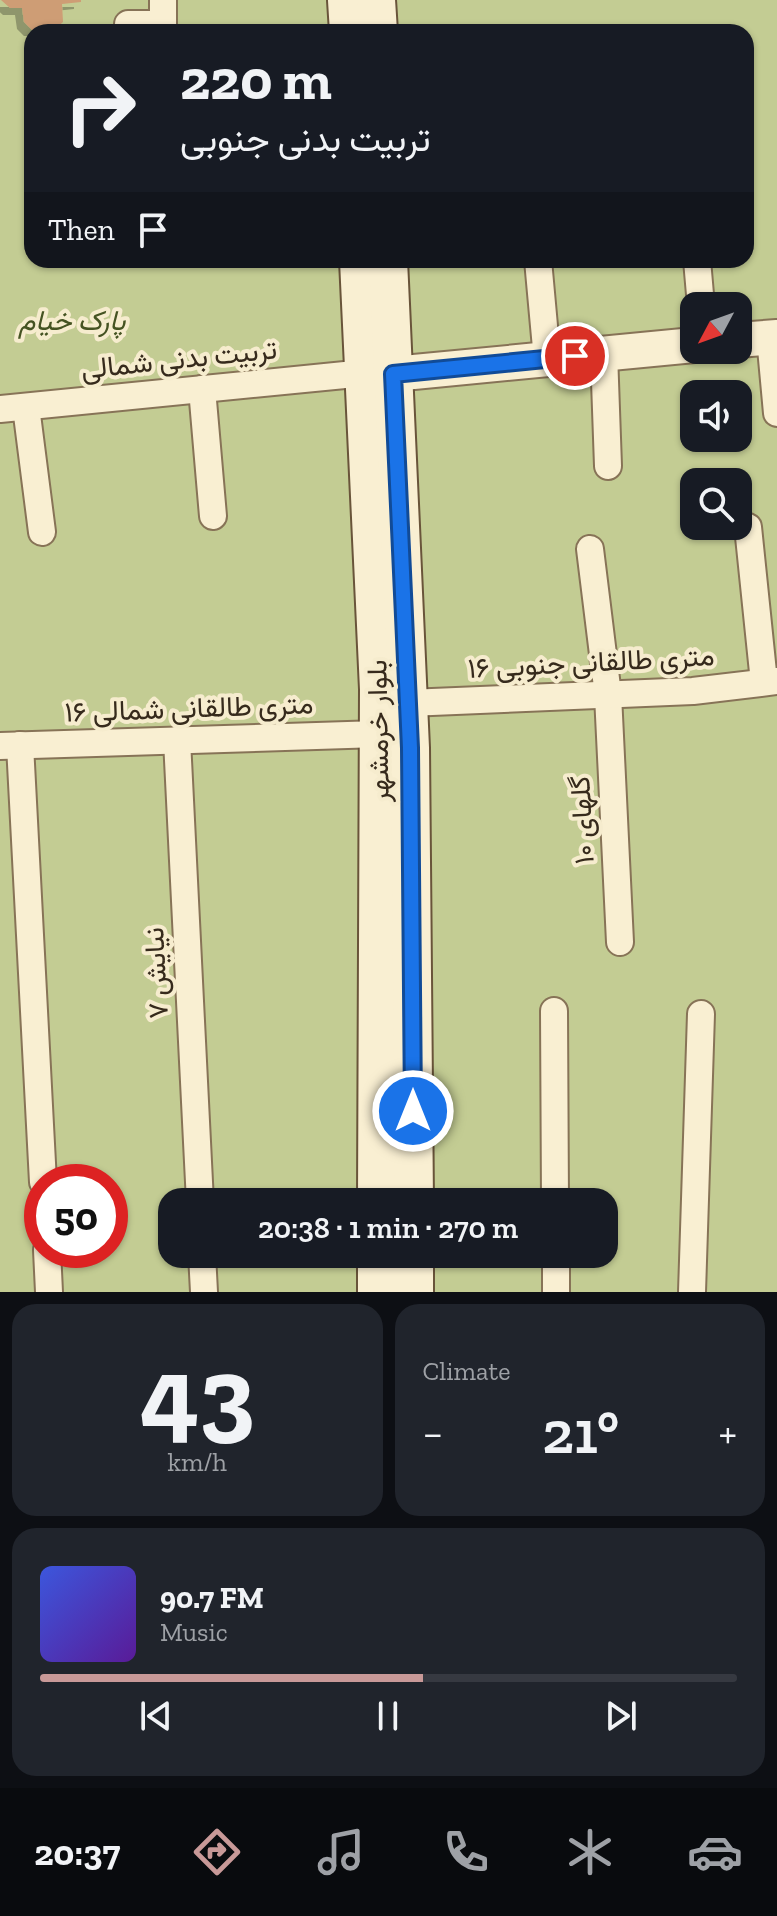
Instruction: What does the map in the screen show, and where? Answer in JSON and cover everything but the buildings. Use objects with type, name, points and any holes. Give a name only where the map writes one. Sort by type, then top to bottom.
[{"type":"main road","points":[[347,0],[348,24]]},
{"type":"main road","points":[[376,0],[378,24]]},
{"type":"main road","name":"بلوار خرمشهر","points":[[360,268],[379,373],[408,703],[414,1188]]},
{"type":"main road","name":"بلوار خرمشهر","points":[[377,1188],[379,373],[387,268]]},
{"type":"main road","points":[[377,1268],[377,1292]]},
{"type":"main road","points":[[414,1268],[414,1292]]},
{"type":"street","points":[[128,24],[163,24],[163,0]]},
{"type":"street","points":[[539,268],[547,359]]},
{"type":"street","points":[[698,268],[700,292]]},
{"type":"street","points":[[762,338],[777,413]]},
{"type":"street","points":[[379,373],[680,346]]},
{"type":"street","points":[[604,353],[608,466]]},
{"type":"street","name":"تربیت بدنی شمالی","points":[[13,408],[379,373]]},
{"type":"street","points":[[202,389],[213,516]]},
{"type":"street","points":[[13,408],[42,532]]},
{"type":"street","points":[[750,540],[771,681]]},
{"type":"street","name":"گلهای ۱۰","points":[[590,549],[608,695],[620,942]]},
{"type":"street","name":"۱۶ متری طالقانی جنوبی","points":[[408,703],[693,691],[771,681]]},
{"type":"street","name":"۱۶ متری طالقانی شمالی","points":[[10,745],[379,734]]},
{"type":"street","name":"نیایش ۷","points":[[177,740],[199,1188]]},
{"type":"street","points":[[10,745],[42,1164]]},
{"type":"street","points":[[554,1011],[555,1188]]},
{"type":"street","points":[[692,1292],[701,1014]]},
{"type":"street","points":[[48,1268],[49,1292]]},
{"type":"street","points":[[203,1268],[204,1292]]},
{"type":"street","points":[[556,1268],[556,1292]]},
{"type":"green space","name":"پارک خیام","points":[[0,0],[777,0],[777,1292],[0,1292]]},
{"type":"route","points":[[413,1111],[410,748],[393,374],[575,356]]}]
